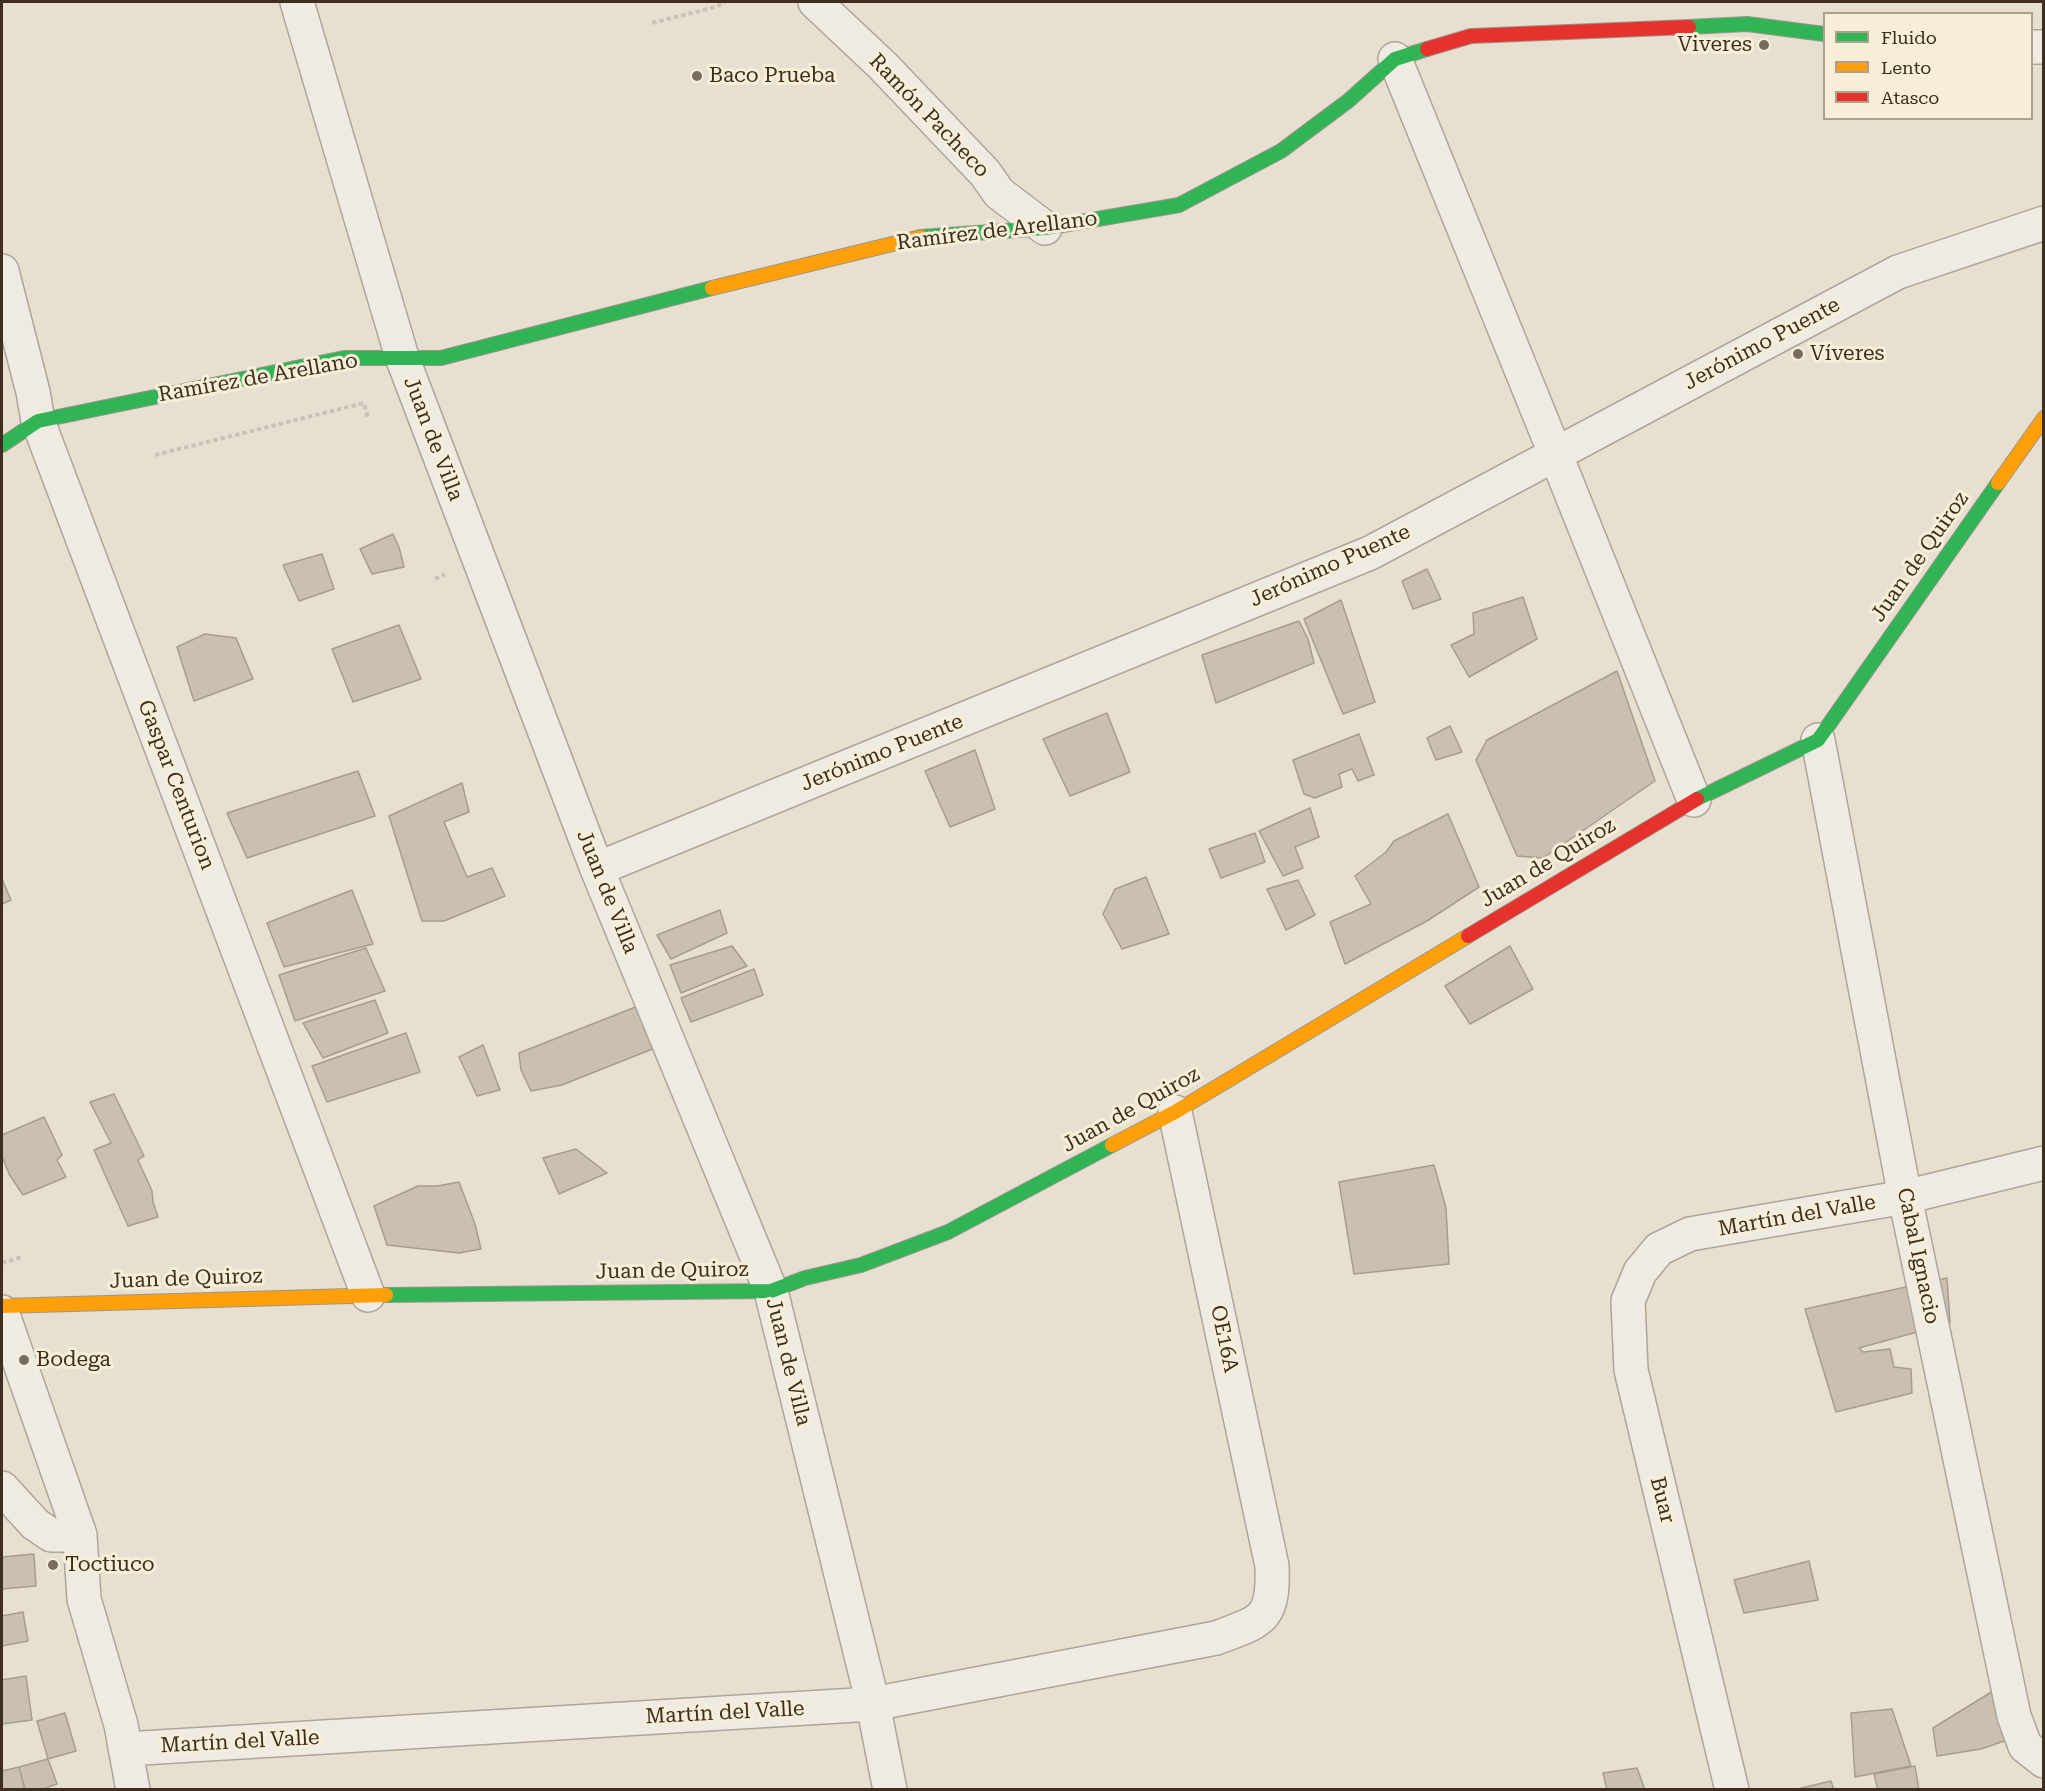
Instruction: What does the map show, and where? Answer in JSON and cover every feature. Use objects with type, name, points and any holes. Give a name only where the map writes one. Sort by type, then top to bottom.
[{"type":"street","name":"Juan de Villa","points":[[297,2],[402,357],[597,869],[771,1291],[873,1704],[890,1790]]},
{"type":"street","name":"Ramón Pacheco","points":[[815,2],[891,75],[985,173],[999,193],[1045,228]]},
{"type":"street","name":"Ramírez de Arellano","points":[[2,445],[38,421],[344,358],[441,358],[787,268],[919,237],[1045,228],[1179,205],[1281,151],[1348,101],[1395,59],[1471,36],[1747,24],[1823,34]]},
{"type":"street","points":[[1395,59],[1556,453],[1694,800]]},
{"type":"street","name":"Jerónimo Puente","points":[[597,869],[1370,553],[1898,272],[2043,223]]},
{"type":"street","name":"Gaspar Centurion","points":[[2,271],[33,392],[38,421],[368,1295]]},
{"type":"street","name":"Juan de Quiroz","points":[[2,1306],[368,1295],[771,1291],[804,1278],[861,1265],[948,1232],[1175,1112],[1694,800],[1818,740],[2043,418]]},
{"type":"street","name":"Cabal Ignacio","points":[[1818,740],[1905,1197],[2014,1716],[2025,1746],[2043,1761]]},
{"type":"street","name":"OE16A","points":[[1175,1112],[1272,1566]]},
{"type":"street","name":"Martín del Valle","points":[[1690,1234],[1905,1197],[2043,1163]]},
{"type":"street","name":"Buar","points":[[1690,1234],[1659,1249],[1640,1272],[1629,1301],[1630,1370],[1732,1790]]},
{"type":"street","points":[[2,1312],[80,1535],[84,1599],[121,1725],[134,1790]]},
{"type":"street","points":[[2,1488],[35,1524],[51,1535],[80,1535]]},
{"type":"street","name":"Martín del Valle","points":[[125,1749],[873,1704],[1216,1638],[1253,1624],[1269,1607],[1273,1593],[1272,1566]]},
{"type":"path","points":[[652,23],[715,7],[726,2]]},
{"type":"path","points":[[155,455],[364,403],[368,418]]},
{"type":"path","points":[[2,1263],[22,1257]]},
{"type":"building","points":[[393,534],[404,567],[372,574],[360,549]]},
{"type":"building","points":[[322,554],[334,589],[299,601],[283,565]]},
{"type":"building","points":[[1427,569],[1441,599],[1413,609],[1402,581]]},
{"type":"building","points":[[1523,597],[1537,639],[1469,677],[1451,645],[1474,634],[1473,613]]},
{"type":"building","points":[[1341,600],[1375,702],[1343,714],[1304,619]]},
{"type":"building","points":[[1299,621],[1308,639],[1314,663],[1216,703],[1202,655]]},
{"type":"building","points":[[399,625],[421,679],[353,702],[332,649]]},
{"type":"building","points":[[205,634],[236,638],[253,679],[194,701],[177,647]]},
{"type":"building","points":[[1617,671],[1655,781],[1543,858],[1517,856],[1476,760],[1487,740]]},
{"type":"building","points":[[1107,713],[1130,772],[1070,796],[1043,739]]},
{"type":"building","points":[[1450,726],[1462,752],[1436,760],[1427,738]]},
{"type":"building","points":[[1359,734],[1374,775],[1358,781],[1352,769],[1339,774],[1342,787],[1315,798],[1304,794],[1293,760]]},
{"type":"building","points":[[975,750],[995,809],[950,827],[925,771]]},
{"type":"building","points":[[358,771],[375,816],[247,858],[227,813]]},
{"type":"building","points":[[462,783],[469,812],[444,822],[467,877],[492,868],[505,896],[444,921],[422,921],[389,816]]},
{"type":"building","points":[[1310,808],[1319,837],[1295,847],[1303,868],[1283,876],[1259,831]]},
{"type":"building","points":[[1448,814],[1479,887],[1427,921],[1345,964],[1330,922],[1371,904],[1355,876],[1386,852],[1394,841]]},
{"type":"building","points":[[1255,833],[1265,862],[1221,878],[1209,849]]},
{"type":"building","points":[[1146,877],[1169,934],[1122,949],[1103,914],[1115,889]]},
{"type":"building","points":[[2,879],[11,900],[2,904]]},
{"type":"building","points":[[1298,880],[1315,915],[1286,930],[1267,889]]},
{"type":"building","points":[[352,890],[373,944],[284,967],[267,923]]},
{"type":"building","points":[[720,910],[727,933],[671,959],[657,935]]},
{"type":"building","points":[[732,946],[747,966],[681,993],[670,965]]},
{"type":"building","points":[[1510,946],[1533,989],[1470,1024],[1445,986]]},
{"type":"building","points":[[366,948],[385,991],[295,1021],[279,975]]},
{"type":"building","points":[[754,969],[763,995],[691,1022],[681,998]]},
{"type":"building","points":[[375,1000],[388,1033],[323,1058],[303,1023]]},
{"type":"building","points":[[638,1006],[655,1048],[562,1085],[531,1091],[521,1070],[519,1053]]},
{"type":"building","points":[[406,1033],[420,1072],[327,1102],[312,1066]]},
{"type":"building","points":[[483,1045],[500,1090],[477,1096],[459,1057]]},
{"type":"building","points":[[114,1094],[144,1156],[138,1160],[152,1191],[158,1217],[128,1226],[94,1150],[111,1143],[90,1102]]},
{"type":"building","points":[[44,1117],[62,1155],[57,1160],[66,1177],[23,1195],[9,1174],[2,1156],[2,1135]]},
{"type":"building","points":[[576,1149],[607,1173],[559,1194],[543,1158]]},
{"type":"building","points":[[1434,1165],[1446,1208],[1449,1264],[1354,1274],[1339,1182]]},
{"type":"building","points":[[459,1182],[475,1224],[481,1249],[459,1253],[387,1245],[374,1206],[418,1186],[437,1186]]},
{"type":"building","points":[[1947,1278],[1950,1323],[1859,1348],[1863,1352],[1890,1349],[1894,1367],[1911,1369],[1912,1393],[1836,1412],[1805,1309]]},
{"type":"building","points":[[34,1554],[36,1586],[2,1589],[2,1557]]},
{"type":"building","points":[[1809,1561],[1818,1600],[1744,1613],[1734,1580]]},
{"type":"building","points":[[23,1612],[28,1641],[2,1646],[2,1616]]},
{"type":"building","points":[[26,1676],[32,1720],[2,1724],[2,1680]]},
{"type":"building","points":[[2001,1686],[2016,1737],[1981,1749],[1937,1756],[1933,1728]]},
{"type":"building","points":[[1892,1709],[1911,1766],[1855,1777],[1851,1713]]},
{"type":"building","points":[[65,1713],[76,1751],[48,1759],[37,1721]]},
{"type":"building","points":[[48,1759],[57,1784],[40,1790],[25,1790],[19,1767]]},
{"type":"building","points":[[1915,1766],[1919,1790],[1878,1790],[1874,1774]]},
{"type":"building","points":[[19,1767],[25,1790],[2,1790],[2,1771]]},
{"type":"building","points":[[1637,1768],[1645,1790],[1607,1790],[1603,1773]]},
{"type":"building","points":[[1831,1781],[1834,1790],[1793,1790]]},
{"type":"traffic: fast","points":[[1689,27],[1747,24],[1823,34]]},
{"type":"traffic: fast","points":[[921,237],[1045,228],[1179,205],[1281,151],[1348,101],[1395,59],[1427,49]]},
{"type":"traffic: fast","points":[[2,445],[38,421],[344,358],[441,358],[712,288]]},
{"type":"traffic: fast","points":[[1697,799],[1818,740],[1998,483]]},
{"type":"traffic: fast","points":[[386,1295],[771,1291],[805,1278],[861,1265],[948,1232],[1112,1145]]},
{"type":"traffic: slow","points":[[712,288],[921,237]]},
{"type":"traffic: slow","points":[[1998,483],[2044,418]]},
{"type":"traffic: slow","points":[[1112,1145],[1175,1112],[1468,936]]},
{"type":"traffic: slow","points":[[2,1306],[386,1295]]},
{"type":"traffic: jam","points":[[1427,49],[1471,36],[1689,27]]},
{"type":"traffic: jam","points":[[1468,936],[1697,799]]},
{"type":"place","name":"Viveres","points":[[1764,45]]},
{"type":"place","name":"Baco Prueba","points":[[697,76]]},
{"type":"place","name":"Víveres","points":[[1798,354]]},
{"type":"place","name":"Bodega","points":[[24,1360]]},
{"type":"place","name":"Toctiuco","points":[[53,1565]]}]
